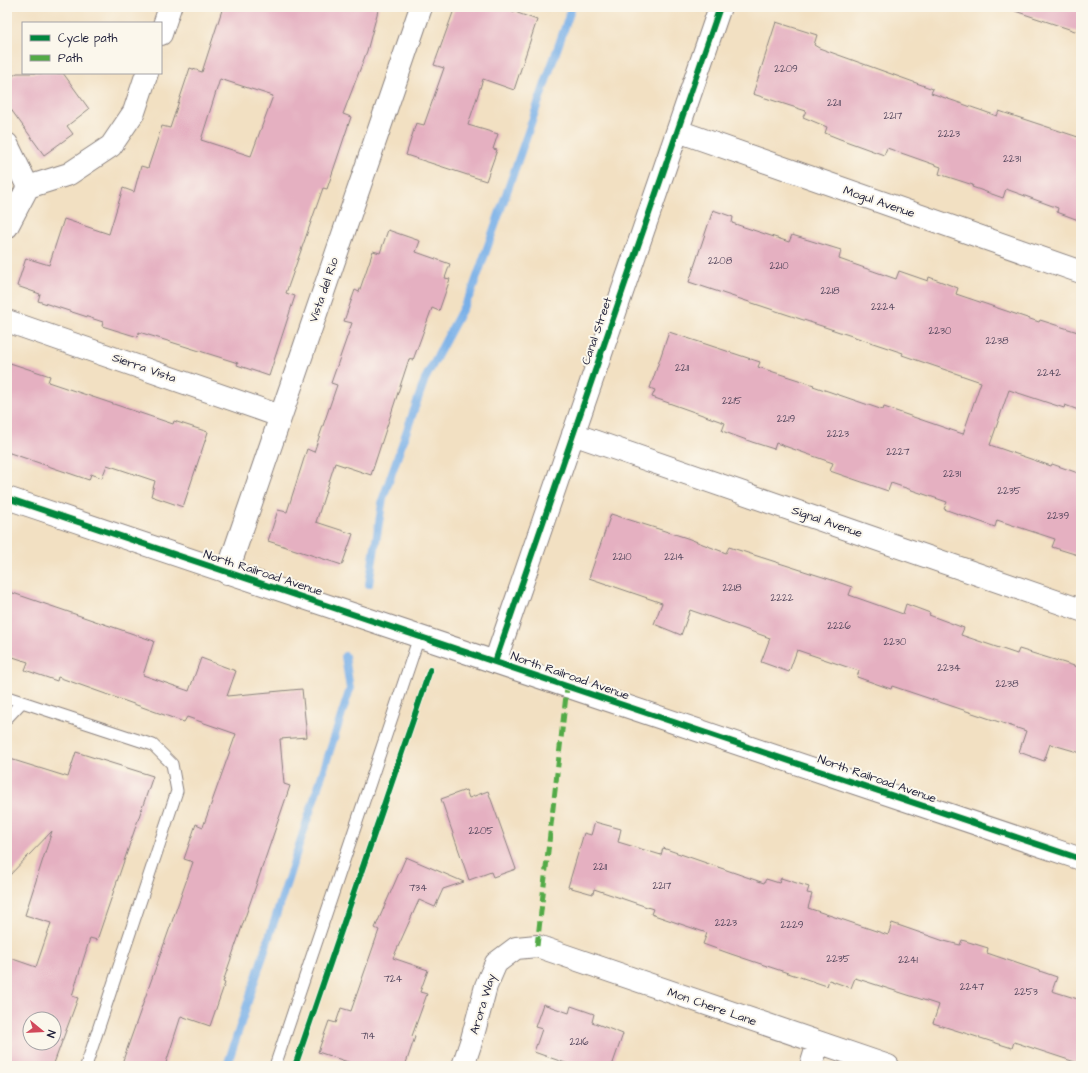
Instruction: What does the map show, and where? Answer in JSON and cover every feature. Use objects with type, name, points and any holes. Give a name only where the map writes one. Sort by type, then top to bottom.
[{"type":"street","points":[[162,31],[170,7]]},
{"type":"street","name":"Vista del Rio","points":[[227,573],[421,7]]},
{"type":"street","name":"Canal Street","points":[[495,662],[720,7]]},
{"type":"street","points":[[7,227],[28,188],[69,174],[112,146],[134,112],[148,74]]},
{"type":"street","name":"Mogul Avenue","points":[[678,131],[1081,272]]},
{"type":"street","points":[[7,144],[28,188]]},
{"type":"street","name":"Sierra Vista","points":[[7,321],[280,416]]},
{"type":"street","name":"Signal Avenue","points":[[573,434],[1081,610]]},
{"type":"street","name":"North Railroad Avenue","points":[[7,498],[1081,859]]},
{"type":"street","name":"Mon Chere Lane","points":[[537,946],[888,1066]]},
{"type":"street","name":"Arora Way","points":[[463,1066],[486,986],[496,963],[516,948],[537,946]]},
{"type":"street","points":[[811,1066],[818,1043]]},
{"type":"lane","points":[[275,1066],[419,637]]},
{"type":"lane","points":[[7,697],[153,745],[172,764],[177,791],[86,1066]]},
{"type":"lane","points":[[7,718],[22,702]]},
{"type":"building","points":[[223,7],[379,7],[367,51],[343,114],[351,117],[327,189],[323,188],[286,293],[295,296],[269,376],[237,365],[238,363],[139,332],[138,337],[102,326],[103,322],[38,301],[40,294],[17,286],[26,258],[49,265],[64,219],[109,234],[123,188],[134,192],[141,166],[148,168],[162,126],[170,128],[190,68],[202,72]],"holes":[[[220,79],[273,96],[251,156],[201,140]]]},
{"type":"building","points":[[455,7],[501,7],[537,20],[514,90],[483,79],[468,125],[498,134],[493,149],[497,150],[486,181],[406,155],[416,123],[424,125],[444,68],[434,65]]},
{"type":"building","points":[[1015,7],[1081,7],[1081,33],[1015,11]]},
{"type":"building","points":[[776,22],[817,35],[814,45],[819,48],[933,89],[931,93],[997,116],[999,111],[1081,138],[1081,221],[1057,212],[1058,208],[1006,189],[1003,198],[972,187],[973,185],[939,174],[941,167],[887,148],[884,155],[840,139],[825,133],[827,127],[803,117],[806,111],[753,94]]},
{"type":"building","points":[[17,73],[64,74],[89,109],[67,126],[73,134],[44,155],[7,104],[7,80]]},
{"type":"building","points":[[713,210],[733,217],[732,223],[789,242],[792,235],[841,250],[839,259],[896,279],[899,271],[928,281],[929,277],[958,288],[956,294],[1039,322],[1040,320],[1081,333],[1081,411],[1065,405],[1064,408],[1009,390],[990,445],[1051,466],[1052,464],[1081,474],[1081,556],[1052,547],[1055,539],[997,520],[995,527],[944,509],[947,502],[891,483],[888,491],[830,471],[833,463],[776,443],[774,449],[722,431],[725,423],[652,397],[655,390],[650,388],[669,332],[760,362],[758,367],[883,410],[884,407],[963,434],[981,382],[902,355],[903,353],[689,282]]},
{"type":"building","points":[[388,230],[420,241],[416,252],[450,264],[445,278],[450,279],[439,311],[432,308],[413,360],[409,359],[371,475],[335,463],[316,522],[353,534],[342,565],[268,541],[278,510],[287,512],[307,449],[314,452],[337,385],[331,383],[352,323],[344,321],[355,290],[359,292],[373,251],[380,253]]},
{"type":"building","points":[[7,362],[50,376],[48,382],[173,424],[174,421],[208,432],[183,507],[151,496],[155,481],[107,465],[102,478],[91,474],[89,480],[7,452]]},
{"type":"building","points":[[611,514],[687,538],[726,553],[729,547],[829,579],[852,587],[849,595],[903,614],[906,604],[930,613],[929,615],[964,628],[961,635],[1017,654],[1019,649],[1081,668],[1081,753],[1050,744],[1044,761],[1019,752],[1026,731],[892,686],[891,689],[857,677],[859,671],[797,650],[789,672],[761,662],[770,638],[690,610],[681,635],[654,624],[662,603],[589,578]]},
{"type":"building","points":[[7,591],[154,641],[143,675],[189,691],[201,658],[236,671],[227,696],[302,689],[307,737],[280,739],[284,784],[290,786],[223,982],[225,983],[210,1026],[181,1016],[165,1066],[121,1066],[193,862],[184,859],[196,824],[203,827],[236,734],[187,717],[184,722],[58,677],[57,681],[25,670],[28,662],[7,655]]},
{"type":"building","points":[[76,752],[153,776],[97,940],[90,938],[72,996],[78,998],[62,1042],[62,1011],[22,1011],[22,1051],[59,1051],[53,1066],[7,1066],[7,957],[36,967],[51,923],[25,915],[52,831],[7,878],[7,758],[68,777]]},
{"type":"building","points":[[466,790],[469,798],[488,791],[516,869],[493,877],[491,872],[469,880],[441,799]]},
{"type":"building","points":[[595,822],[621,829],[618,842],[661,855],[663,848],[764,883],[766,879],[779,883],[781,878],[809,887],[807,893],[812,894],[808,908],[888,935],[892,923],[960,945],[962,940],[988,948],[987,953],[1057,977],[1052,991],[1081,1000],[1081,1064],[1014,1042],[1012,1048],[933,1023],[939,1005],[855,978],[851,988],[829,980],[827,986],[731,954],[703,944],[707,933],[651,914],[653,909],[594,889],[593,894],[568,887],[584,833],[591,835]]},
{"type":"building","points":[[406,857],[464,882],[443,889],[435,907],[419,900],[393,958],[428,970],[420,992],[427,994],[412,1036],[415,1037],[405,1066],[360,1066],[318,1052],[329,1021],[336,1023],[341,1008],[351,1011],[379,930],[375,928]]},
{"type":"building","points":[[543,1004],[569,1013],[571,1006],[594,1014],[592,1022],[623,1034],[612,1066],[574,1066],[534,1052],[542,1029],[535,1027]]},
{"type":"waterway","points":[[369,584],[383,498],[425,379],[472,291],[572,7]]},
{"type":"waterway","points":[[227,1066],[350,689],[345,656]]},
{"type":"marked path","points":[[537,946],[567,687]]},
{"type":"cycle path","points":[[495,662],[720,7]]},
{"type":"cycle path","points":[[7,498],[1081,859]]},
{"type":"cycle path","points":[[295,1066],[430,670]]}]
